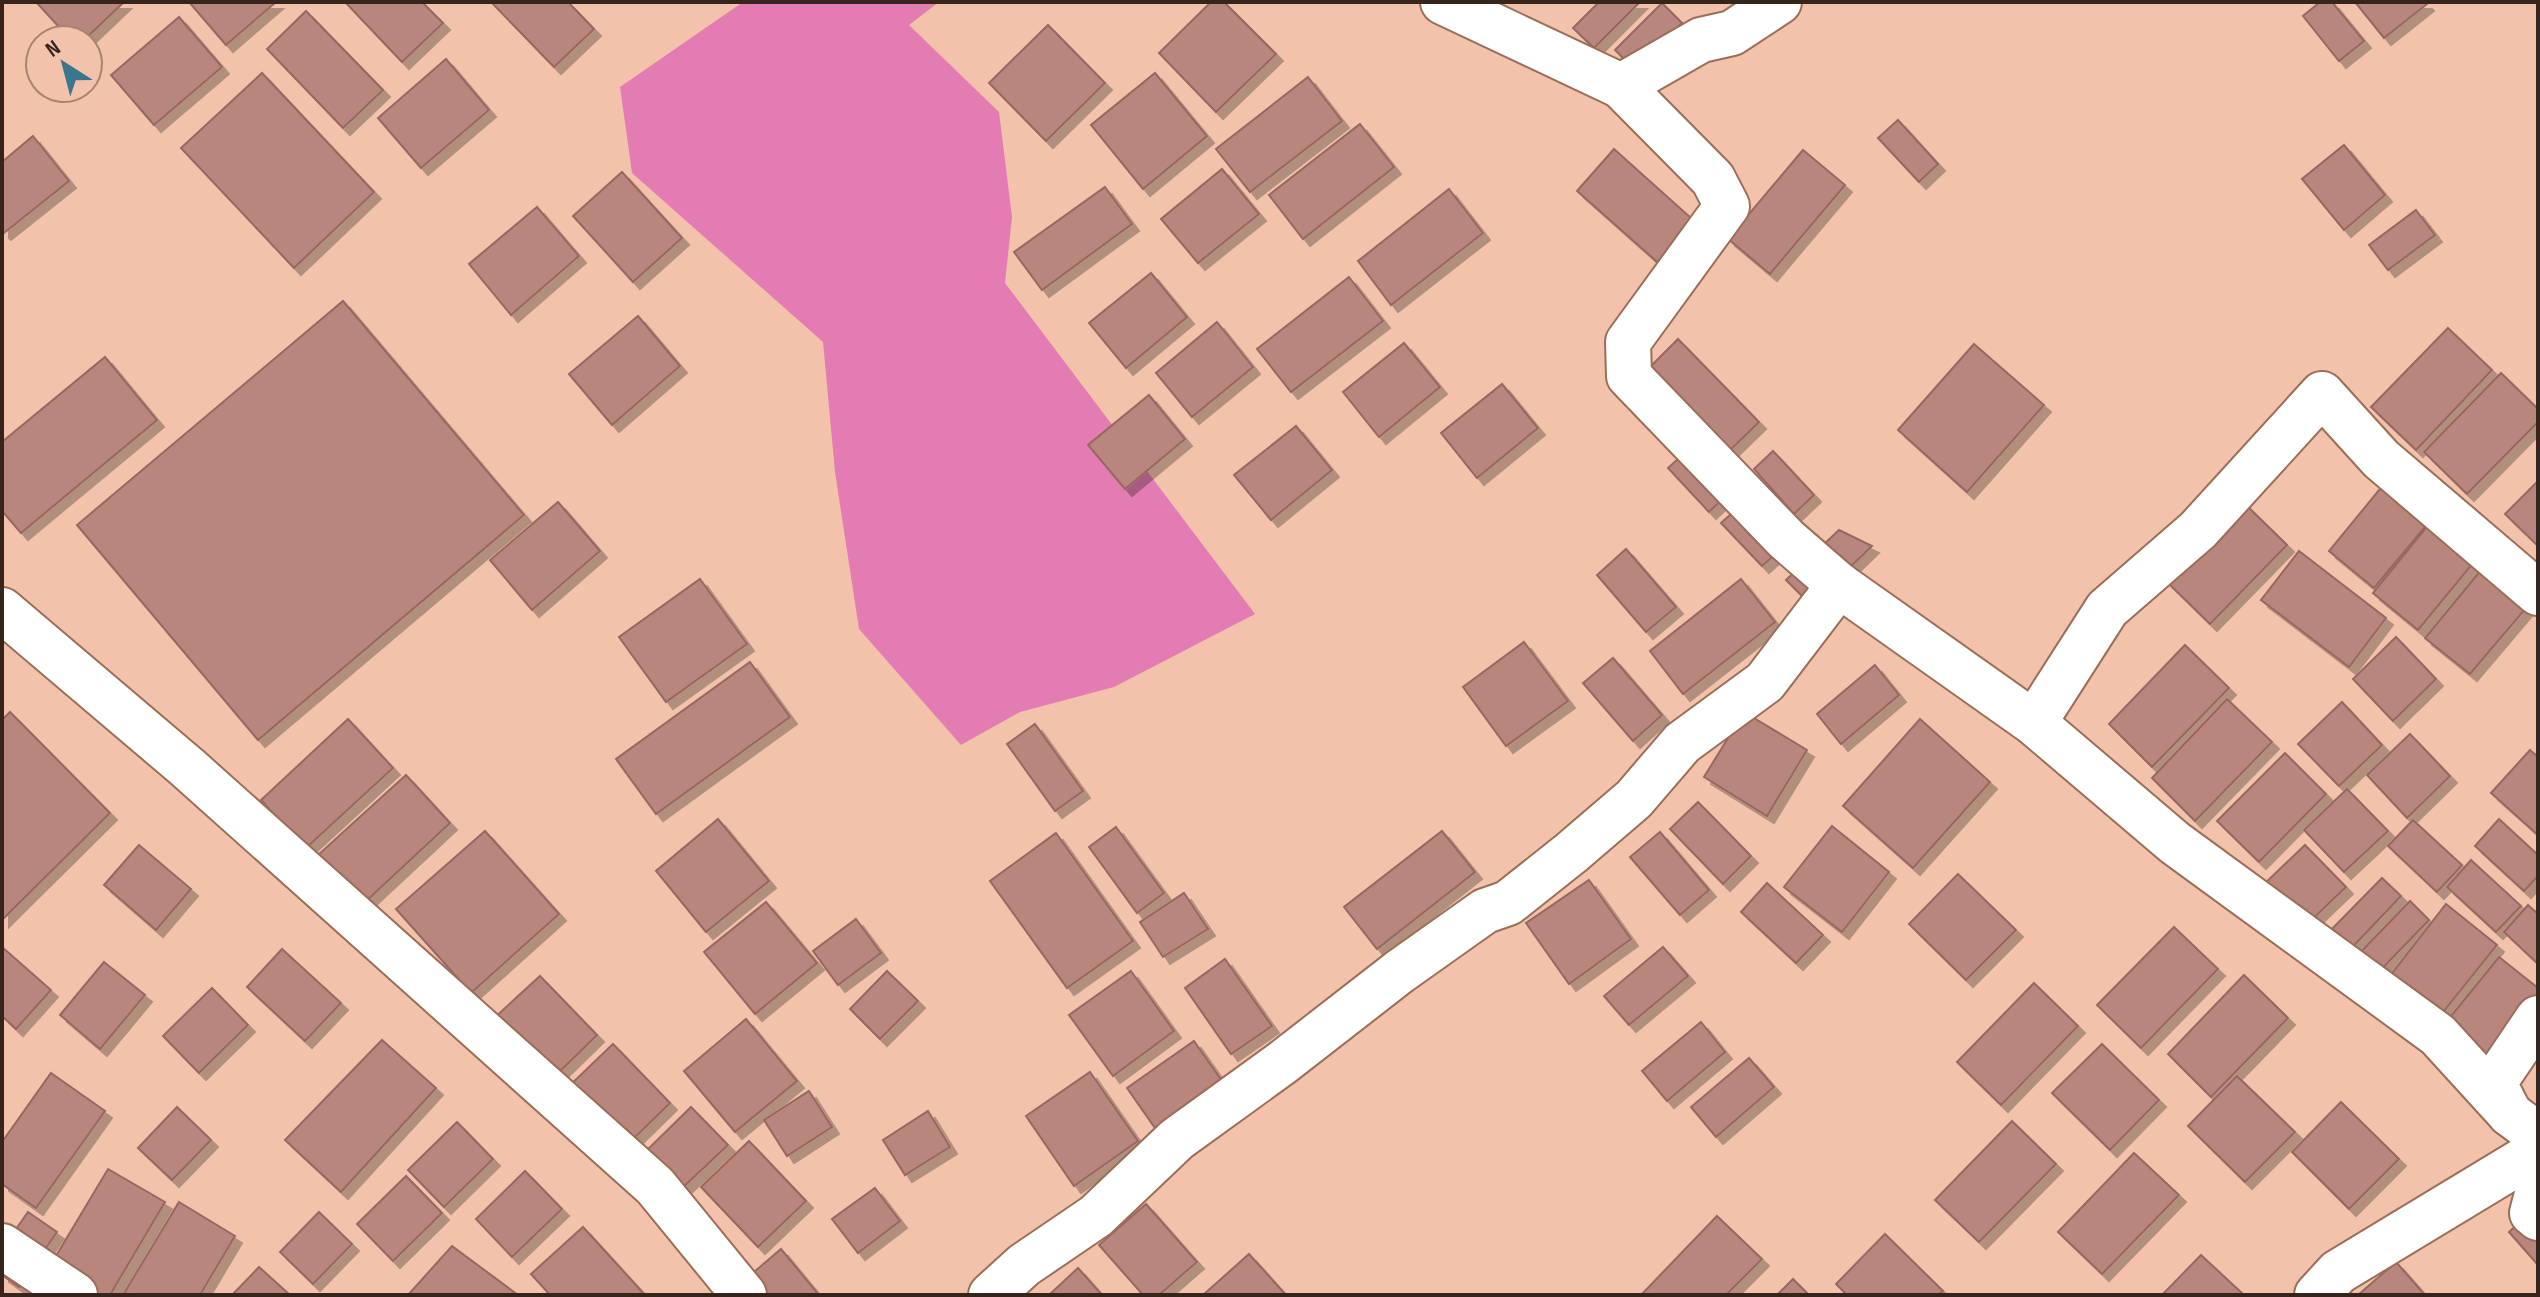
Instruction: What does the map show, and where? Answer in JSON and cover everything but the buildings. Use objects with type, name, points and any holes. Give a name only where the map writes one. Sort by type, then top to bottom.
[{"type":"street","points":[[1443,2],[1621,86],[1713,179],[1727,206],[1628,342],[1629,376],[1786,539],[1839,585],[2034,723],[2175,843],[2438,1035],[2524,1124]]},
{"type":"street","points":[[1621,86],[1701,40],[1732,33],[1779,2]]},
{"type":"street","points":[[2034,723],[2107,609],[2198,530],[2322,394],[2381,459],[2538,593]]},
{"type":"street","points":[[991,1295],[1024,1265],[1096,1216],[1177,1139],[1399,972],[1485,911],[1508,903],[1571,853],[1634,799],[1682,743],[1765,682],[1839,585]]},
{"type":"street","points":[[2,610],[188,768],[655,1186],[744,1295]]},
{"type":"street","points":[[2524,1124],[2494,1083],[2538,1018]]},
{"type":"street","points":[[2317,1295],[2338,1272],[2538,1151]]},
{"type":"street","points":[[2538,1190],[2532,1213],[2538,1218]]},
{"type":"street","points":[[2,1246],[75,1295]]},
{"type":"shaded area","points":[[743,2],[939,2],[909,25],[999,112],[1012,217],[1005,283],[1255,614],[1114,687],[1020,712],[961,745],[859,629],[835,472],[823,342],[632,173],[620,87]]}]
